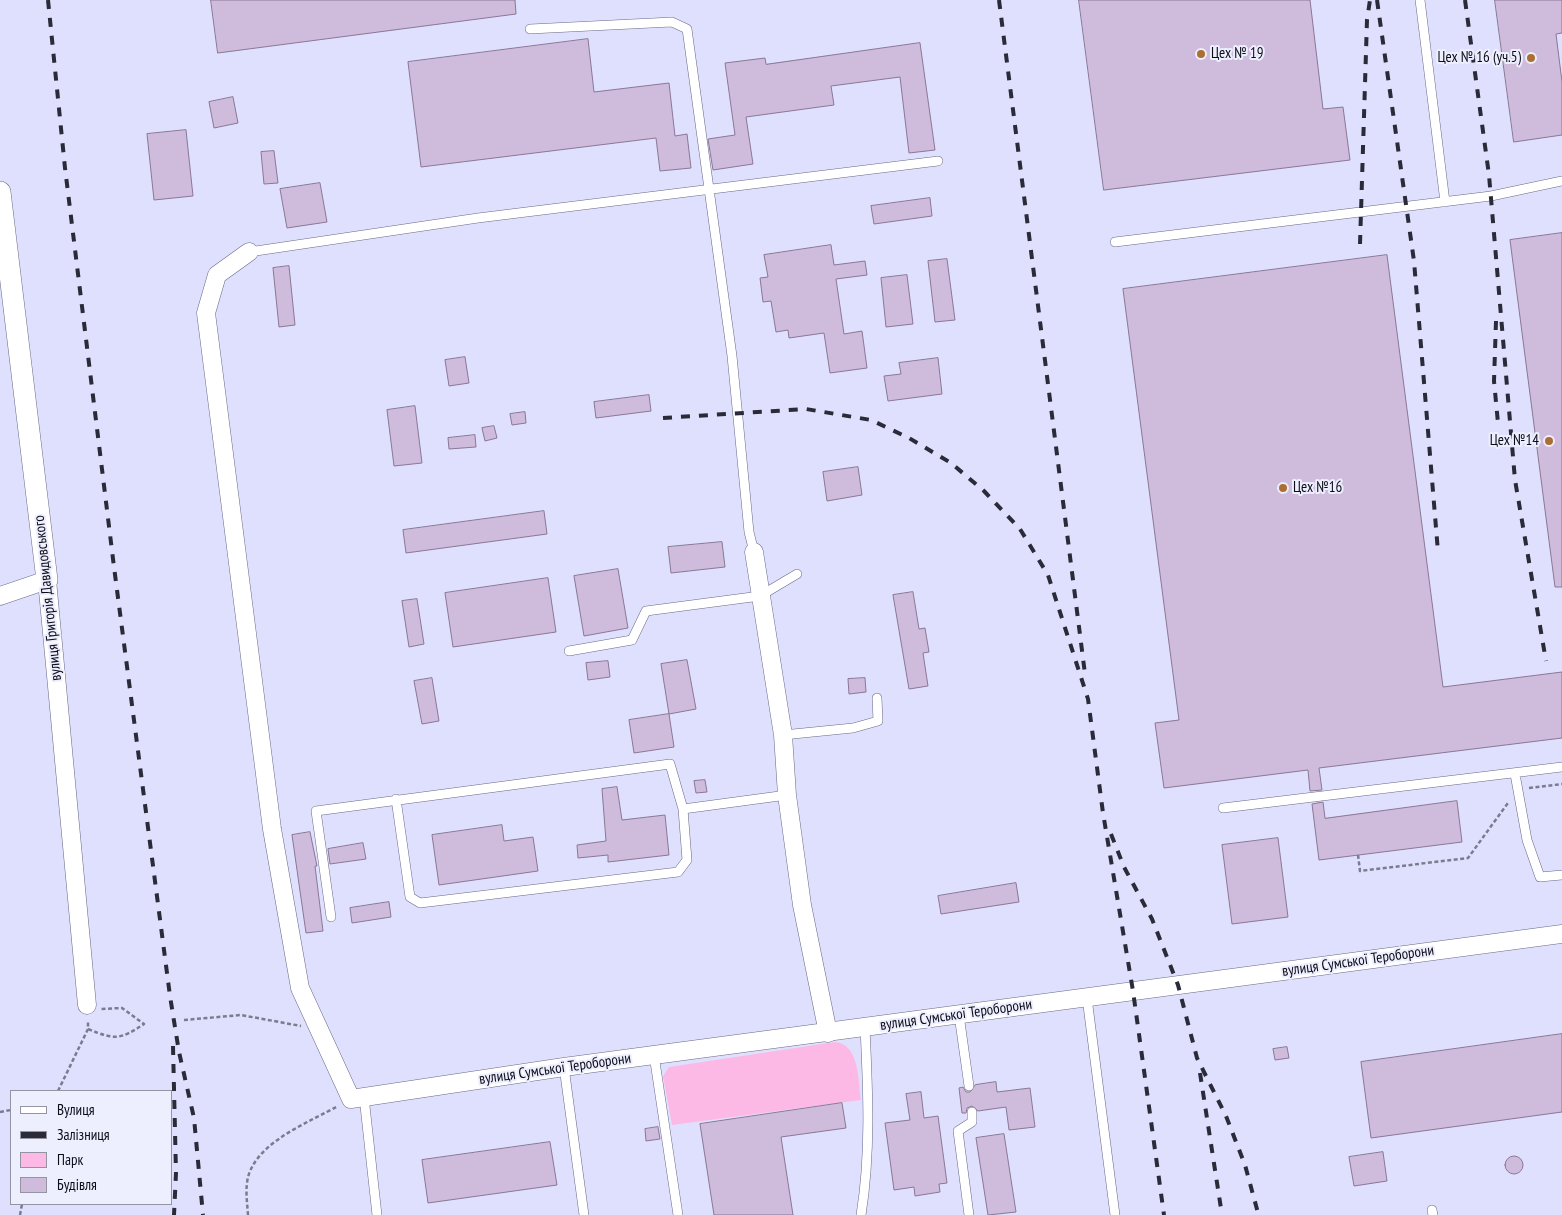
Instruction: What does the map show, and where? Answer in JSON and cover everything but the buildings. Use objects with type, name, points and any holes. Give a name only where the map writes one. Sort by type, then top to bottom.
[{"type":"street","name":"вулиця Григорія Давидовського","points":[[0,192],[47,580],[87,1008]]},
{"type":"street","points":[[249,252],[217,275],[206,313],[272,829],[300,988],[357,1098]]},
{"type":"street","points":[[754,552],[783,735],[786,795],[802,905],[828,1033]]},
{"type":"street","points":[[0,596],[47,580]]},
{"type":"street","name":"вулиця Сумської Тероборони","points":[[357,1098],[564,1067],[1562,934]]},
{"type":"lane","points":[[1420,0],[1445,202]]},
{"type":"lane","points":[[530,29],[672,22],[688,29],[732,356],[749,532],[754,552]]},
{"type":"lane","points":[[249,252],[478,218],[709,191],[938,161]]},
{"type":"lane","points":[[1115,242],[1491,196],[1562,181]]},
{"type":"lane","points":[[569,651],[632,640],[646,612],[760,596],[797,574]]},
{"type":"lane","points":[[783,735],[852,728],[878,721],[877,698]]},
{"type":"lane","points":[[331,917],[316,810],[396,798],[670,764],[683,809],[687,860],[678,872],[420,903],[410,897],[396,798]]},
{"type":"lane","points":[[1223,808],[1562,767]]},
{"type":"lane","points":[[1516,774],[1527,840],[1540,877],[1562,875]]},
{"type":"lane","points":[[683,809],[786,795]]},
{"type":"lane","points":[[1087,998],[1115,1215]]},
{"type":"lane","points":[[959,1015],[969,1086]]},
{"type":"lane","points":[[861,1215],[865,1189],[869,1099],[865,1028]]},
{"type":"lane","points":[[654,1055],[678,1215]]},
{"type":"lane","points":[[564,1067],[584,1215]]},
{"type":"lane","points":[[357,1098],[377,1215]]},
{"type":"lane","points":[[969,1215],[958,1132],[972,1122],[972,1112]]},
{"type":"path","points":[[1358,855],[1360,871],[1468,858],[1518,790],[1562,784]]},
{"type":"path","points":[[58,1090],[88,1029],[87,1008],[122,1008],[144,1024],[124,1037],[104,1036],[88,1029]]},
{"type":"path","points":[[184,1020],[241,1015],[291,1022],[322,1033]]},
{"type":"path","points":[[248,1215],[246,1191],[251,1169],[272,1144],[357,1098]]},
{"type":"green space","points":[[835,1042],[843,1044],[853,1056],[858,1074],[861,1100],[672,1125],[663,1076],[669,1067]]},
{"type":"railway","points":[[48,0],[65,168],[114,567],[170,996],[179,1052],[194,1118],[203,1215]]},
{"type":"railway","points":[[999,0],[1085,674]]},
{"type":"railway","points":[[1360,244],[1367,20],[1370,0]]},
{"type":"railway","points":[[1377,0],[1414,261],[1438,552]]},
{"type":"railway","points":[[1465,0],[1489,175],[1515,480],[1546,661]]},
{"type":"railway","points":[[1496,321],[1494,381],[1498,423]]},
{"type":"railway","points":[[663,418],[806,409],[871,420],[909,438],[951,463],[984,491],[1020,529],[1048,575],[1088,699],[1103,813],[1133,991],[1164,1215]]},
{"type":"railway","points":[[1111,834],[1124,867],[1152,919],[1178,985],[1197,1058],[1226,1116],[1245,1165],[1258,1213]]},
{"type":"railway","points":[[173,1046],[176,1173],[174,1215]]},
{"type":"railway","points":[[1200,1073],[1222,1215]]},
{"type":"place","name":"Цех № 19","points":[[1201,54]]},
{"type":"place","name":"Цех № 16 (уч.5)","points":[[1531,58]]},
{"type":"place","name":"Цех №14","points":[[1549,441]]},
{"type":"place","name":"Цех №16","points":[[1283,488]]}]
